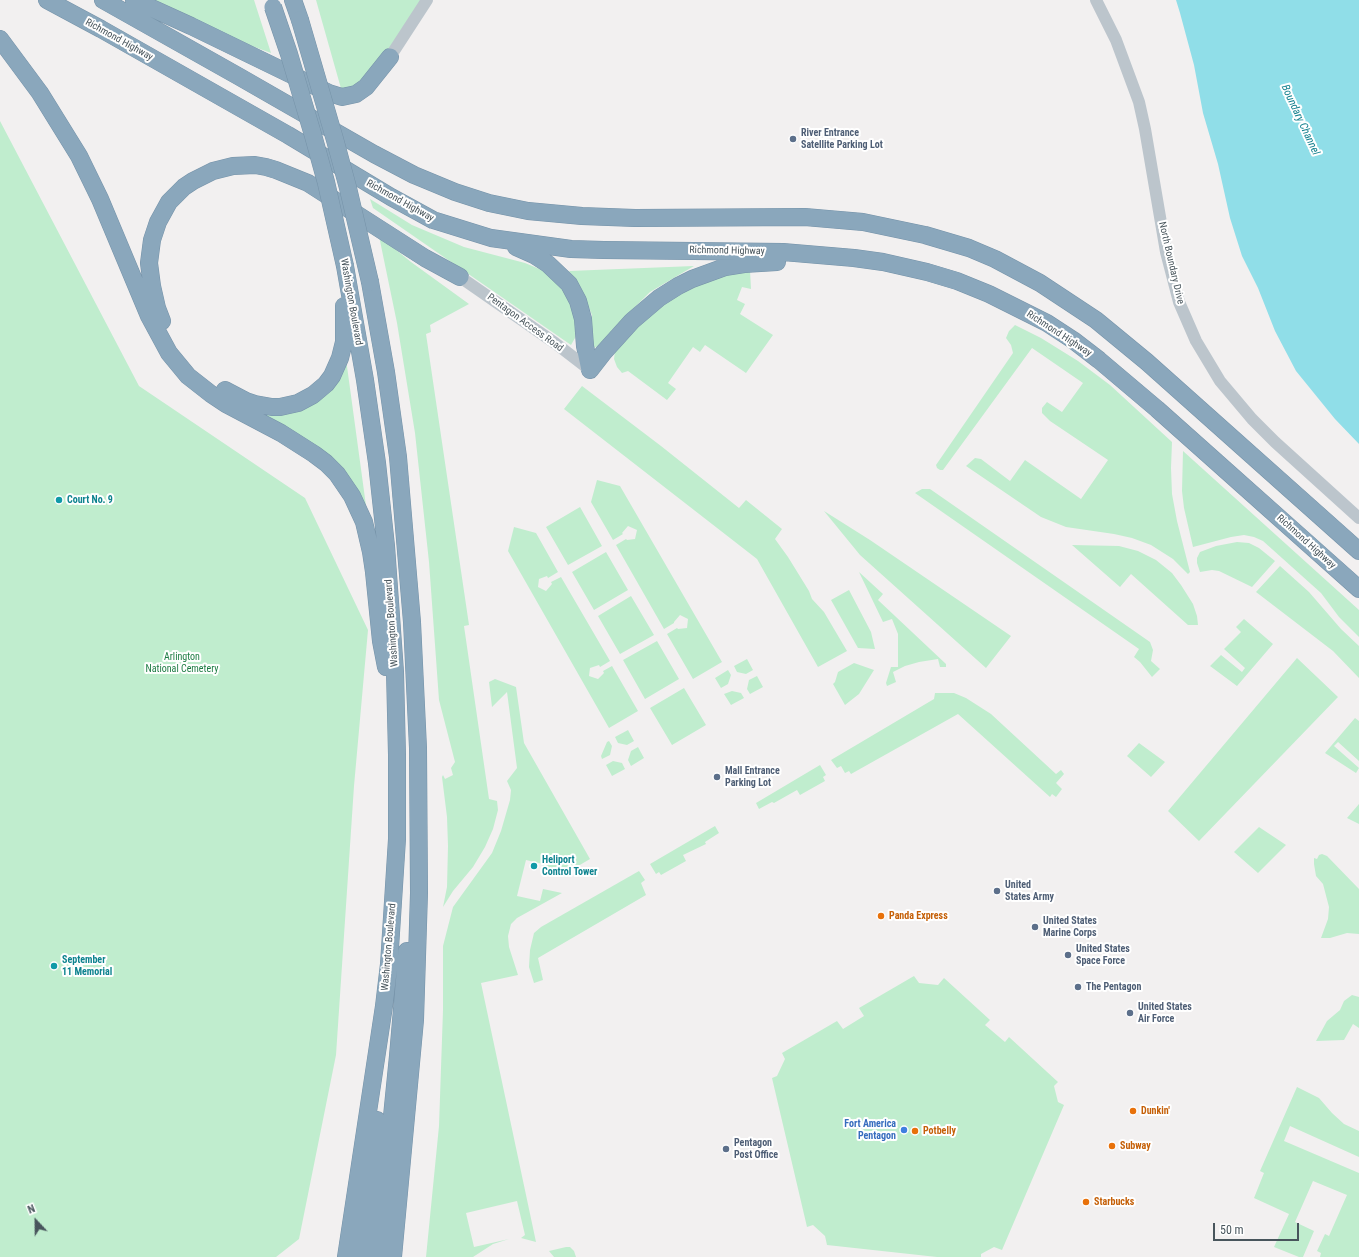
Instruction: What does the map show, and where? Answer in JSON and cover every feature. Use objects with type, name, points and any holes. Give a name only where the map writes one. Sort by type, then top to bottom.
[{"type":"highway","name":"Richmond Highway","points":[[47,0],[288,135],[391,197],[433,220],[491,238],[571,249],[617,251],[783,252],[854,258],[905,266],[957,281],[989,294],[1047,323],[1099,360],[1140,394],[1359,589]]},
{"type":"highway","points":[[103,0],[414,175],[455,192],[489,203],[528,211],[582,216],[635,218],[805,217],[863,222],[926,235],[969,248],[995,259],[1040,283],[1096,320],[1130,348],[1359,551]]},
{"type":"highway","points":[[134,0],[336,96],[348,97],[361,91],[371,83],[390,57]]},
{"type":"highway","name":"Washington Boulevard","points":[[293,0],[346,181],[370,282],[392,414],[409,573],[417,708],[419,893],[415,1020],[393,1257]]},
{"type":"highway","name":"Washington Boulevard","points":[[271,2],[289,54],[313,135],[345,266],[365,380],[377,463],[389,587],[397,712],[397,839],[392,922],[384,1006],[346,1257]]},
{"type":"highway","points":[[0,39],[40,92],[79,156],[100,199],[149,316],[169,353],[188,376],[199,386],[226,404],[281,433],[326,463],[352,496],[364,522],[371,552],[380,641],[397,712]]},
{"type":"highway","points":[[149,316],[142,286],[141,260],[143,238],[150,216],[163,196],[179,180],[209,163],[231,157],[254,156],[276,161],[288,164],[313,176],[402,232],[460,276]]},
{"type":"highway","points":[[345,266],[344,342],[337,367],[326,384],[306,399],[289,405],[268,406],[246,401],[220,387],[203,376],[184,357],[166,328],[156,303],[150,275],[150,251],[154,231],[163,211],[169,202],[184,187],[203,176],[223,168],[255,165],[276,170],[308,183],[426,258],[460,276]]},
{"type":"highway","points":[[491,238],[521,249],[548,264],[569,284],[578,301],[583,319],[585,346],[590,370]]},
{"type":"highway","points":[[590,370],[617,338],[644,310],[672,290],[692,279],[725,267],[744,264],[854,258]]},
{"type":"highway","points":[[378,1257],[398,1056],[410,894],[418,830]]},
{"type":"highway","points":[[363,1257],[383,1073],[384,1006]]},
{"type":"highway","points":[[396,1229],[397,1257]]},
{"type":"street","points":[[390,57],[427,0]]},
{"type":"street","name":"North Boundary Drive","points":[[1096,0],[1116,40],[1139,102],[1168,259],[1179,302],[1196,341],[1220,381],[1252,419],[1275,442],[1359,518]]},
{"type":"street","name":"Pentagon Access Road","points":[[460,276],[555,343],[590,370]]},
{"type":"green space","points":[[132,0],[254,0],[271,53],[219,34]]},
{"type":"green space","points":[[316,0],[423,0],[377,67],[358,87],[342,92]]},
{"type":"green space","name":"Arlington National Cemetery","points":[[0,121],[139,386],[305,498],[368,630],[354,786],[336,1055],[299,1239],[276,1257],[0,1257]]},
{"type":"green space","points":[[370,199],[412,225],[464,247],[525,263],[549,273],[565,293],[576,317],[575,338],[571,345],[373,208]]},
{"type":"green space","points":[[379,236],[411,262],[469,304],[430,325],[431,332],[426,334],[469,625],[464,626],[489,799],[497,801],[498,810],[493,829],[485,847],[473,867],[453,891],[443,907],[447,887],[448,846],[447,817],[442,777],[443,775],[445,779],[453,775],[451,768],[455,762],[439,700],[429,562],[415,433],[397,323]]},
{"type":"green space","points":[[694,266],[650,292],[612,330],[604,343],[592,349],[592,315],[584,296],[569,271]]},
{"type":"green space","points":[[750,270],[751,289],[742,287],[737,300],[745,304],[740,314],[773,335],[746,373],[705,345],[700,352],[693,347],[668,383],[676,389],[667,400],[628,371],[622,373],[617,367],[614,359],[615,351],[661,303],[720,275]]},
{"type":"green space","points":[[1015,325],[1041,338],[1078,361],[1110,385],[1172,442],[1172,494],[1190,572],[1188,574],[1173,559],[1151,545],[1132,538],[1114,534],[1066,527],[1041,517],[966,466],[975,458],[981,459],[1010,481],[1025,460],[1081,499],[1108,460],[1050,421],[1042,413],[1042,408],[1047,402],[1062,412],[1083,383],[1032,348],[943,470],[937,468],[936,465],[1013,353],[1011,345],[1006,338],[1009,331]]},
{"type":"green space","points":[[346,359],[367,513],[359,496],[247,406],[296,409]]},
{"type":"green space","points":[[582,386],[739,508],[746,500],[782,529],[775,539],[809,591],[812,599],[824,612],[847,651],[818,667],[757,559],[564,409]]},
{"type":"green space","points":[[1183,451],[1359,610],[1359,637],[1339,617],[1321,593],[1263,541],[1244,535],[1193,547],[1184,508],[1182,491]]},
{"type":"green space","points":[[597,480],[620,486],[722,662],[693,679],[667,634],[677,628],[687,628],[688,619],[680,615],[674,623],[664,629],[616,545],[626,539],[635,539],[637,530],[628,526],[622,533],[623,534],[613,540],[591,502]]},
{"type":"green space","points":[[922,489],[930,489],[1150,642],[1153,650],[1151,661],[1160,669],[1152,677],[1134,657],[1139,649],[915,493]]},
{"type":"green space","points":[[580,507],[602,546],[568,565],[546,527]]},
{"type":"green space","points":[[824,511],[870,540],[1011,636],[986,668],[860,555]]},
{"type":"green space","points":[[514,527],[536,533],[558,572],[548,578],[547,576],[539,579],[538,587],[546,591],[552,584],[551,582],[561,577],[610,661],[600,667],[599,665],[590,668],[589,676],[598,679],[604,673],[603,671],[612,666],[638,711],[609,728],[508,551]]},
{"type":"green space","points":[[1237,542],[1249,543],[1259,548],[1275,561],[1252,587],[1219,571],[1212,570],[1200,572],[1197,558],[1200,552],[1216,546]]},
{"type":"green space","points":[[1072,545],[1119,546],[1138,551],[1156,560],[1172,573],[1181,585],[1193,604],[1198,625],[1188,625],[1131,574],[1120,587]]},
{"type":"green space","points":[[606,552],[628,590],[594,610],[572,572]]},
{"type":"green space","points":[[1280,566],[1309,592],[1341,629],[1359,646],[1359,678],[1333,651],[1256,592]]},
{"type":"green space","points":[[859,572],[883,594],[878,600],[946,664],[946,667],[940,667],[938,659],[905,666],[893,672],[896,682],[887,686],[886,683],[891,667],[898,667],[898,634],[892,619],[883,622]]},
{"type":"green space","points":[[849,590],[871,632],[875,649],[858,648],[831,600]]},
{"type":"green space","points":[[631,596],[654,635],[620,654],[598,616]]},
{"type":"green space","points":[[1244,619],[1273,644],[1237,686],[1210,666],[1221,655],[1242,672],[1245,668],[1224,649],[1241,632],[1236,627]]},
{"type":"green space","points":[[657,641],[679,679],[645,699],[623,660]]},
{"type":"green space","points":[[1297,658],[1338,697],[1199,841],[1168,811]]},
{"type":"green space","points":[[747,659],[753,670],[746,674],[737,672],[734,666]]},
{"type":"green space","points":[[854,663],[874,670],[859,694],[845,705],[833,684],[838,672]]},
{"type":"green space","points":[[728,670],[731,675],[728,684],[721,688],[715,678]]},
{"type":"green space","points":[[757,676],[763,687],[750,694],[747,689],[749,680]]},
{"type":"green space","points":[[495,679],[516,687],[524,743],[590,859],[573,869],[566,868],[565,875],[542,870],[543,864],[526,860],[517,896],[540,901],[543,889],[562,893],[517,918],[511,924],[508,936],[509,947],[518,975],[481,983],[536,1242],[521,1238],[525,1235],[517,1201],[466,1213],[474,1247],[509,1239],[493,1244],[473,1257],[426,1257],[439,1126],[443,1010],[443,946],[453,907],[492,853],[501,831],[510,800],[511,790],[507,781],[517,768],[507,692],[492,707],[489,682]]},
{"type":"green space","points":[[684,688],[706,725],[672,745],[650,708]]},
{"type":"green space","points":[[732,691],[741,693],[744,698],[731,705],[724,694]]},
{"type":"green space","points":[[935,693],[954,693],[966,698],[991,714],[1056,774],[1061,770],[1064,774],[1056,783],[1062,789],[1056,797],[1052,794],[1050,797],[958,714],[851,774],[849,771],[845,773],[841,766],[837,768],[831,760],[934,699]]},
{"type":"green space","points":[[1355,718],[1359,721],[1359,761],[1338,742],[1334,746],[1359,768],[1356,773],[1325,753]]},
{"type":"green space","points":[[628,730],[634,741],[627,745],[618,743],[615,737]]},
{"type":"green space","points":[[609,741],[612,746],[610,755],[602,759],[601,756],[607,742]]},
{"type":"green space","points":[[1139,743],[1165,762],[1151,777],[1127,756]]},
{"type":"green space","points":[[638,747],[644,758],[631,766],[628,760],[631,751]]},
{"type":"green space","points":[[613,761],[622,763],[625,769],[612,776],[606,765]]},
{"type":"green space","points":[[820,765],[826,775],[823,777],[825,781],[800,795],[797,790],[774,803],[772,802],[759,809],[756,803]]},
{"type":"green space","points":[[1359,804],[1359,824],[1347,818]]},
{"type":"green space","points":[[715,826],[719,833],[705,842],[706,844],[683,855],[686,861],[661,875],[659,872],[656,874],[650,864]]},
{"type":"green space","points":[[1259,827],[1286,845],[1258,873],[1234,852]]},
{"type":"green space","points":[[1322,854],[1327,856],[1359,889],[1359,934],[1347,933],[1330,938],[1321,938],[1328,919],[1329,907],[1323,884],[1316,876],[1314,858],[1317,859],[1319,855]]},
{"type":"green space","points":[[639,871],[645,880],[641,883],[646,895],[538,958],[543,980],[534,983],[529,967],[530,950],[534,933],[541,927]]},
{"type":"green space","points":[[914,976],[919,983],[938,985],[944,978],[990,1020],[985,1025],[1005,1042],[1009,1037],[1058,1082],[1054,1086],[1058,1102],[1064,1105],[1002,1250],[994,1247],[981,1254],[981,1257],[937,1257],[827,1245],[825,1236],[813,1225],[807,1227],[772,1078],[777,1076],[785,1059],[782,1053],[837,1021],[843,1029],[864,1016],[859,1008]]},
{"type":"green space","points":[[1352,995],[1359,997],[1359,1028],[1353,1024],[1344,1040],[1316,1041],[1327,1021],[1340,1010],[1344,1001]]},
{"type":"green space","points":[[1297,1087],[1319,1098],[1344,1124],[1359,1131],[1359,1157],[1290,1126],[1284,1141],[1359,1173],[1359,1257],[1320,1257],[1321,1253],[1317,1251],[1325,1234],[1329,1236],[1347,1195],[1313,1181],[1295,1222],[1314,1231],[1303,1257],[1299,1257],[1274,1247],[1289,1214],[1254,1198],[1264,1173],[1260,1171]]},
{"type":"green space","points":[[570,1247],[574,1251],[576,1257],[554,1257],[549,1251]]},
{"type":"water","name":"Boundary Channel","points":[[1176,0],[1359,0],[1359,444],[1335,419],[1296,371],[1275,331],[1258,288],[1242,256],[1230,218],[1218,164],[1203,113],[1194,65]]},
{"type":"place","name":"River Entrance Satellite Parking Lot","points":[[793,139]]},
{"type":"place","name":"Court No. 9","points":[[59,500]]},
{"type":"place","name":"Mall Entrance Parking Lot","points":[[717,777]]},
{"type":"place","name":"Heliport Control Tower","points":[[534,866]]},
{"type":"place","name":"United States Army","points":[[997,891]]},
{"type":"place","name":"Panda Express","points":[[881,916]]},
{"type":"place","name":"United States Marine Corps","points":[[1035,927]]},
{"type":"place","name":"United States Space Force","points":[[1068,955]]},
{"type":"place","name":"September 11 Memorial","points":[[54,966]]},
{"type":"place","name":"The Pentagon","points":[[1078,987]]},
{"type":"place","name":"United States Air Force","points":[[1130,1013]]},
{"type":"place","name":"Dunkin'","points":[[1133,1111]]},
{"type":"place","name":"Fort America Pentagon","points":[[904,1130]]},
{"type":"place","name":"Potbelly","points":[[915,1131]]},
{"type":"place","name":"Subway","points":[[1112,1146]]},
{"type":"place","name":"Pentagon Post Office","points":[[726,1149]]},
{"type":"place","name":"Starbucks","points":[[1086,1202]]}]
